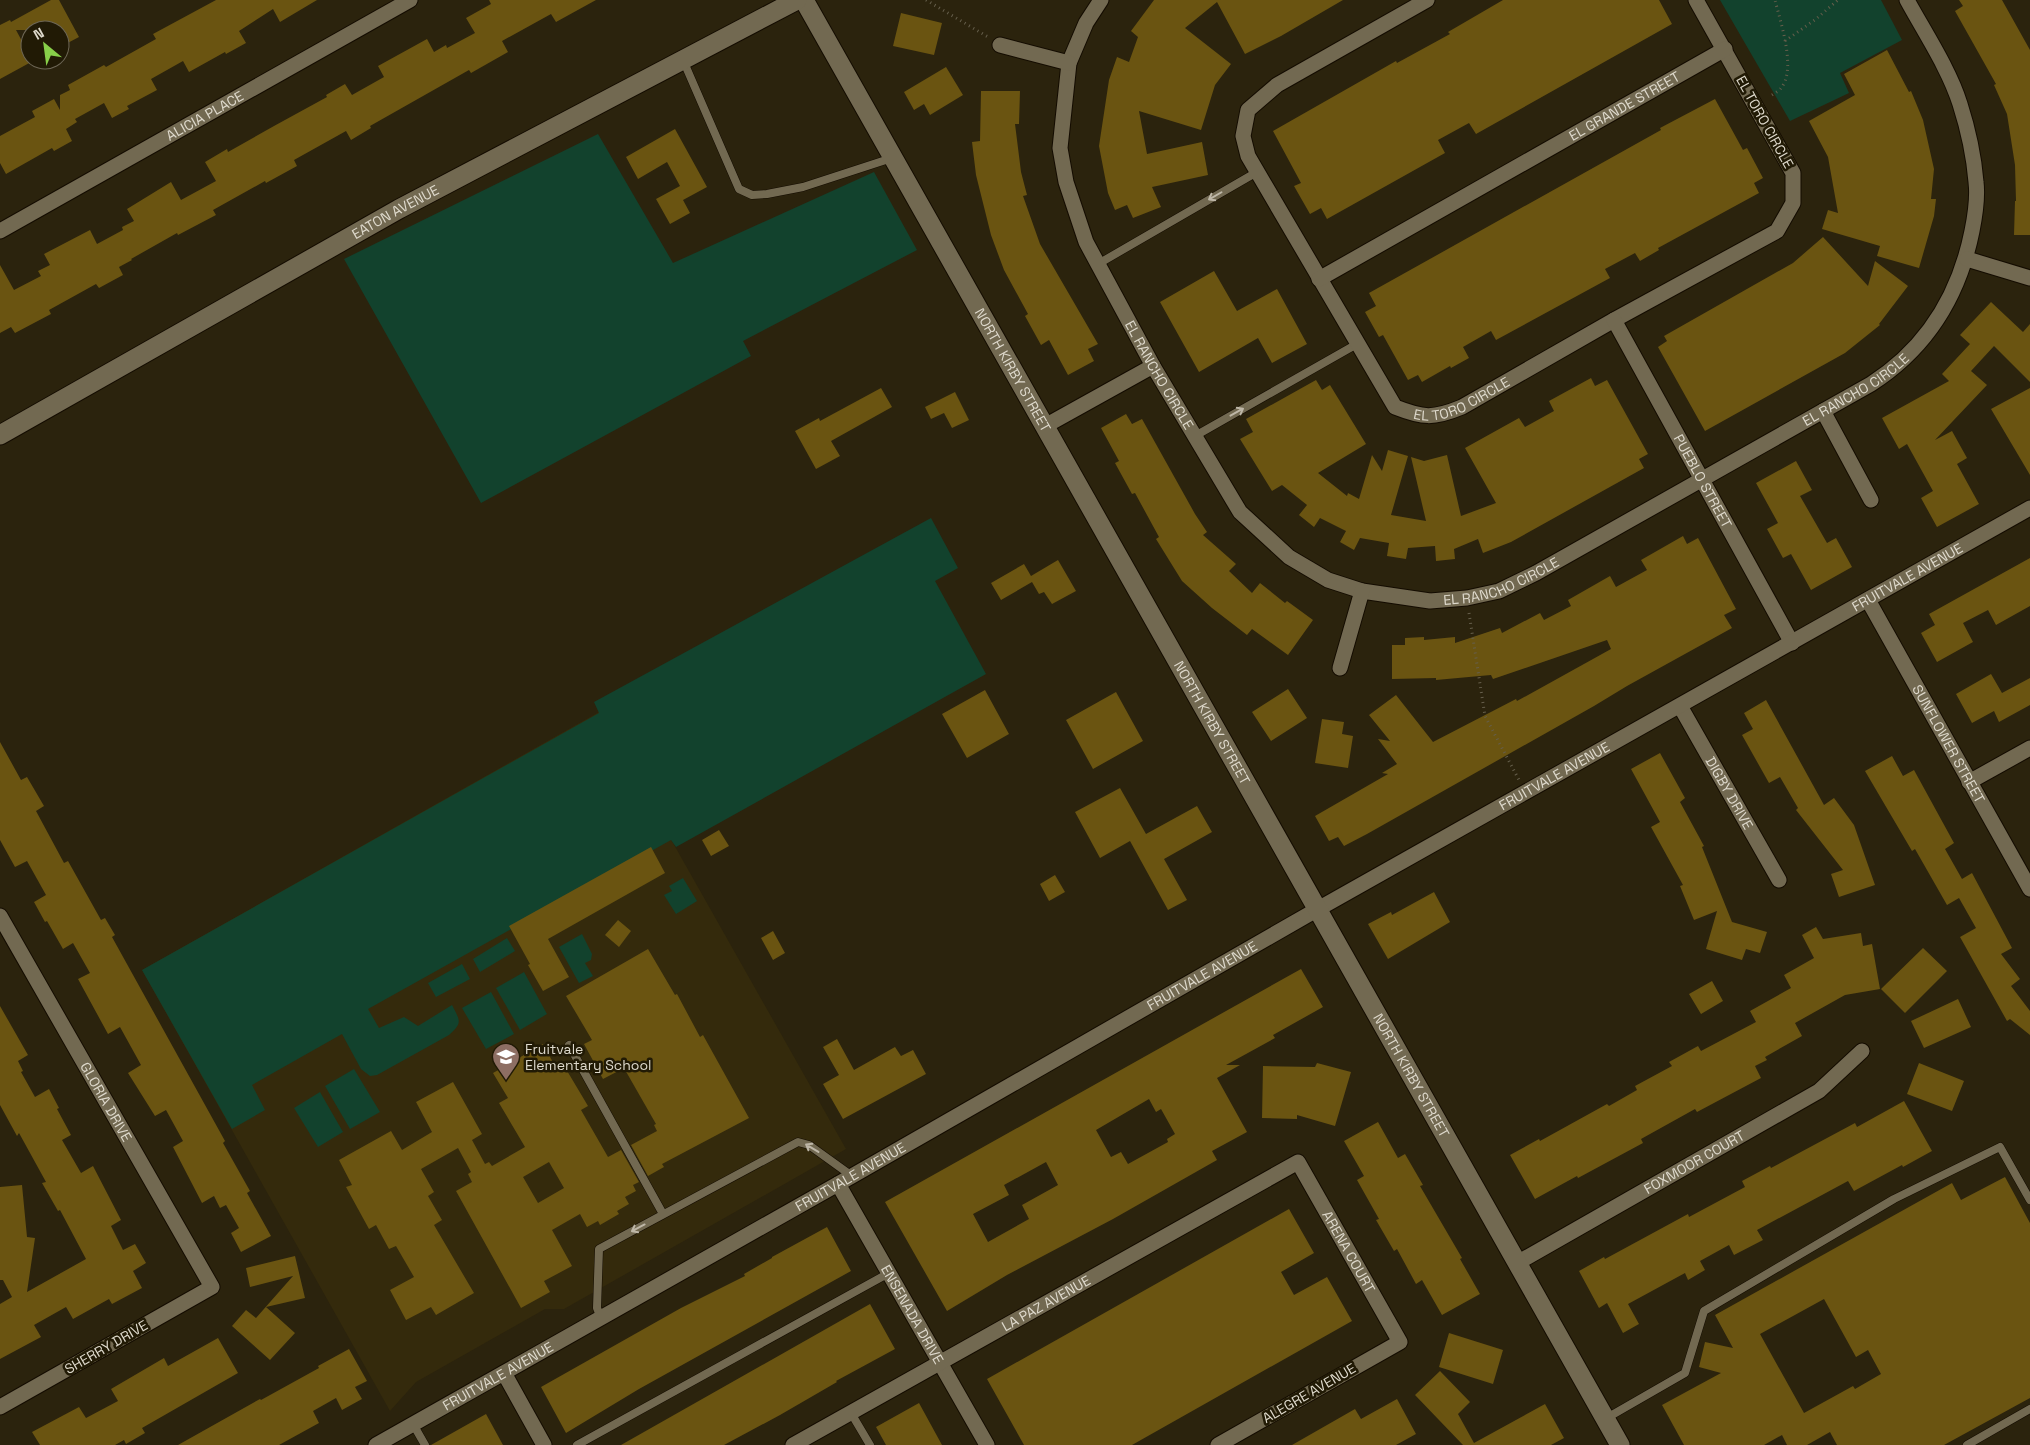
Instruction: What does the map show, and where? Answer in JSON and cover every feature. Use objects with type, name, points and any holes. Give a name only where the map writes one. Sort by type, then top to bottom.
[{"type":"street","name":"ALICIA PLACE","points":[[0,231],[410,0]]},
{"type":"street","name":"EATON AVENUE","points":[[0,434],[399,209],[797,0]]},
{"type":"street","name":"NORTH KIRBY STREET","points":[[804,0],[1620,1445]]},
{"type":"street","name":"EL RANCHO CIRCLE","points":[[1101,0],[1086,23],[1069,64],[1060,148],[1066,182],[1086,242],[1153,366],[1240,512],[1290,557],[1328,580],[1362,591],[1430,600],[1467,598],[1499,591],[1536,573],[1894,370],[1929,332],[1950,300],[1966,259],[1974,218],[1976,184],[1969,141],[1960,104],[1942,64],[1907,0]]},
{"type":"street","name":"EL TORO CIRCLE","points":[[1427,0],[1278,85],[1248,110],[1243,136],[1248,156],[1395,407],[1419,416],[1444,414],[1462,406],[1777,231],[1793,204],[1793,173],[1696,0]]},
{"type":"street","points":[[1000,44],[1069,64]]},
{"type":"street","name":"EL GRANDE STREET","points":[[1319,279],[1725,49]]},
{"type":"street","points":[[1966,259],[2030,278]]},
{"type":"street","name":"PUEBLO STREET","points":[[1614,320],[1792,643]]},
{"type":"street","points":[[1045,426],[1153,366]]},
{"type":"street","points":[[1823,411],[1871,500]]},
{"type":"street","name":"FRUITVALE AVENUE","points":[[376,1445],[838,1184],[1318,909],[2030,508]]},
{"type":"street","points":[[1340,668],[1362,591]]},
{"type":"street","name":"SUNFLOWER STREET","points":[[1868,600],[2030,889]]},
{"type":"street","name":"DIGBY DRIVE","points":[[1680,706],[1779,880]]},
{"type":"street","points":[[1970,782],[2030,748]]},
{"type":"street","name":"GLORIA DRIVE","points":[[0,916],[212,1286]]},
{"type":"street","name":"FOXMOOR COURT","points":[[1517,1263],[1819,1091],[1862,1051]]},
{"type":"street","name":"ARENA COURT","points":[[1298,1162],[1400,1342]]},
{"type":"street","name":"LA PAZ AVENUE","points":[[793,1445],[1298,1162]]},
{"type":"street","name":"ENSENADA DRIVE","points":[[838,1184],[987,1445]]},
{"type":"street","name":"SHERRY DRIVE","points":[[0,1407],[212,1286]]},
{"type":"street","name":"ALEGRE AVENUE","points":[[1218,1445],[1400,1342]]},
{"type":"street","points":[[504,1372],[544,1445]]},
{"type":"lane","points":[[683,60],[739,189],[752,195],[803,187],[894,158]]},
{"type":"lane","points":[[1098,264],[1257,172]]},
{"type":"lane","points":[[1195,436],[1358,344]]},
{"type":"lane","points":[[569,1045],[663,1214]]},
{"type":"lane","points":[[601,1318],[597,1308],[599,1249],[798,1142],[809,1145],[852,1176]]},
{"type":"lane","points":[[1605,1419],[1651,1395],[1685,1373],[1704,1311],[1894,1200],[2000,1147],[2030,1200]]},
{"type":"lane","points":[[577,1445],[889,1273]]},
{"type":"lane","points":[[1967,1445],[2030,1409]]},
{"type":"lane","points":[[851,1412],[870,1445]]},
{"type":"lane","points":[[413,1424],[425,1445]]},
{"type":"path","points":[[926,0],[966,22],[1000,44]]},
{"type":"path","points":[[1772,95],[1782,87],[1786,78],[1788,57],[1775,0]]},
{"type":"path","points":[[1785,41],[1816,19],[1838,0]]},
{"type":"path","points":[[1467,598],[1485,716],[1519,780]]},
{"type":"shaded area","name":"Fruitvale Elementary School","points":[[599,712],[846,1149],[564,1309],[545,1309],[416,1382],[390,1411],[142,970]]},
{"type":"green space","points":[[1720,0],[1881,0],[1902,40],[1840,73],[1849,93],[1790,121]]},
{"type":"green space","points":[[598,134],[673,263],[874,172],[917,250],[743,341],[751,356],[481,503],[344,259]]},
{"type":"green space","points":[[931,518],[958,568],[935,581],[986,674],[676,847],[671,840],[368,1009],[379,1028],[404,1017],[418,1026],[452,1005],[459,1021],[449,1035],[377,1075],[370,1076],[361,1069],[342,1034],[252,1085],[265,1110],[232,1129],[142,970],[599,713],[594,702]]},
{"type":"green space","points":[[683,878],[697,901],[676,914],[664,895],[672,891],[669,886]]},
{"type":"green space","points":[[582,934],[592,954],[591,960],[585,963],[593,976],[579,983],[559,947]]},
{"type":"green space","points":[[507,938],[515,951],[480,972],[473,959]]},
{"type":"green space","points":[[462,964],[470,979],[436,997],[428,983]]},
{"type":"green space","points":[[524,972],[547,1014],[520,1030],[496,988]]},
{"type":"green space","points":[[491,992],[514,1034],[486,1049],[462,1008]]},
{"type":"green space","points":[[354,1069],[380,1112],[350,1129],[325,1086]]},
{"type":"green space","points":[[320,1092],[343,1132],[318,1147],[294,1108]]},
{"type":"building","points":[[51,0],[59,0],[70,20],[20,20],[20,30],[16,30],[20,37],[20,68],[0,79],[0,25],[10,20],[11,22]]},
{"type":"building","points":[[216,0],[317,0],[280,22],[273,9],[239,31],[246,43],[226,54],[225,52],[189,72],[183,61],[151,79],[157,90],[127,106],[129,109],[112,118],[104,103],[75,119],[77,122],[66,129],[72,141],[54,151],[52,148],[6,174],[0,163],[0,136],[35,117],[32,111],[54,99],[60,110],[60,95],[70,90],[68,85],[104,65],[106,67],[156,39],[153,34]]},
{"type":"building","points":[[489,0],[596,0],[556,22],[551,14],[502,41],[508,52],[471,73],[469,70],[370,126],[371,128],[351,140],[346,131],[294,160],[297,166],[266,183],[265,181],[213,210],[216,215],[178,235],[177,233],[131,259],[119,267],[123,275],[99,288],[96,284],[49,310],[51,314],[15,333],[11,327],[0,333],[0,265],[14,290],[41,276],[38,271],[50,265],[44,254],[90,230],[97,244],[123,230],[122,227],[134,221],[127,209],[171,182],[181,200],[216,181],[205,162],[227,149],[228,152],[327,97],[326,95],[345,84],[352,95],[384,77],[378,66],[427,39],[434,52],[446,45],[447,48],[475,33],[466,18],[491,4]]},
{"type":"building","points":[[1154,0],[1343,0],[1281,36],[1245,54],[1217,2],[1185,28],[1231,64],[1215,85],[1201,130],[1139,111],[1147,154],[1202,142],[1208,175],[1152,187],[1161,207],[1133,218],[1127,205],[1115,210],[1108,193],[1099,146],[1109,80],[1117,57],[1129,62],[1138,37],[1131,31]]},
{"type":"building","points":[[1503,0],[1659,0],[1672,24],[1476,134],[1469,123],[1438,140],[1445,153],[1327,219],[1321,208],[1310,214],[1294,186],[1301,183],[1273,131],[1396,61],[1397,63],[1450,34],[1448,32]]},
{"type":"building","points":[[1959,0],[2002,0],[2030,50],[2030,235],[2014,235],[2016,201],[2015,165],[2007,114],[1994,85],[1996,84],[1955,11],[1963,6]]},
{"type":"building","points":[[901,13],[942,23],[934,55],[893,46]]},
{"type":"building","points":[[70,20],[79,37],[70,42]]},
{"type":"building","points":[[1887,50],[1909,92],[1911,91],[1923,120],[1934,169],[1931,199],[1936,199],[1934,216],[1919,268],[1877,256],[1880,246],[1822,229],[1828,210],[1838,213],[1828,157],[1809,121],[1855,95],[1844,74]]},
{"type":"building","points":[[946,67],[963,95],[930,115],[924,104],[914,110],[904,92]]},
{"type":"building","points":[[981,91],[1020,91],[1019,124],[1015,124],[1021,172],[1027,195],[1023,196],[1040,244],[1098,344],[1088,349],[1094,361],[1068,375],[1049,340],[1041,345],[1025,316],[1028,314],[1004,270],[991,235],[976,175],[972,142],[980,141]]},
{"type":"building","points":[[1715,99],[1743,150],[1747,148],[1763,178],[1754,183],[1759,193],[1658,248],[1659,250],[1640,261],[1635,253],[1605,269],[1610,278],[1496,340],[1491,331],[1463,347],[1469,358],[1451,368],[1450,366],[1422,382],[1418,375],[1408,380],[1383,335],[1379,337],[1365,312],[1376,306],[1369,293],[1661,130],[1660,128]]},
{"type":"building","points":[[675,129],[707,187],[683,200],[690,213],[670,224],[656,199],[680,186],[667,162],[638,179],[626,157]]},
{"type":"building","points":[[1823,237],[1868,286],[1875,261],[1908,286],[1880,325],[1845,353],[1705,431],[1658,347],[1667,341],[1664,336],[1793,263]]},
{"type":"building","points":[[1214,271],[1237,311],[1277,289],[1307,344],[1272,363],[1258,338],[1199,372],[1160,302]]},
{"type":"building","points":[[1991,302],[2023,332],[2030,324],[2030,382],[1994,346],[1971,371],[1987,385],[1935,440],[1952,431],[1967,458],[1957,464],[1979,504],[1937,527],[1921,498],[1933,491],[1907,444],[1899,449],[1882,418],[1949,381],[1942,374],[1970,344],[1960,335]]},
{"type":"building","points":[[1591,378],[1595,386],[1607,380],[1648,454],[1639,459],[1644,468],[1511,542],[1483,553],[1478,539],[1454,549],[1455,559],[1436,561],[1435,546],[1408,548],[1406,559],[1387,556],[1389,543],[1360,538],[1354,550],[1340,542],[1346,531],[1320,518],[1314,527],[1299,515],[1307,505],[1282,485],[1272,491],[1240,439],[1253,432],[1246,419],[1316,380],[1322,390],[1330,385],[1366,444],[1318,473],[1347,496],[1348,493],[1359,499],[1372,455],[1382,471],[1388,450],[1408,456],[1391,515],[1426,521],[1411,457],[1424,461],[1447,455],[1461,516],[1496,503],[1465,448],[1519,418],[1525,427],[1554,411],[1549,401]]},
{"type":"building","points":[[881,388],[892,407],[831,441],[840,456],[816,469],[795,431],[819,418],[820,421]]},
{"type":"building","points":[[2030,388],[2030,475],[1991,409]]},
{"type":"building","points":[[955,392],[969,420],[952,428],[944,413],[931,419],[925,407]]},
{"type":"building","points":[[1126,414],[1132,424],[1142,419],[1207,532],[1203,535],[1236,564],[1229,571],[1252,593],[1260,583],[1285,603],[1287,601],[1313,620],[1288,655],[1252,629],[1247,635],[1212,608],[1182,581],[1156,539],[1159,537],[1135,493],[1132,494],[1115,463],[1119,461],[1101,428]]},
{"type":"building","points":[[1796,461],[1812,490],[1800,496],[1827,543],[1836,538],[1852,567],[1811,590],[1791,554],[1783,558],[1767,529],[1778,523],[1756,483]]},
{"type":"building","points":[[1683,536],[1687,544],[1698,538],[1736,609],[1724,615],[1732,628],[1367,834],[1344,846],[1338,837],[1329,841],[1315,816],[1388,774],[1382,773],[1397,764],[1378,739],[1390,741],[1369,715],[1396,695],[1433,742],[1516,699],[1517,701],[1611,649],[1607,640],[1493,679],[1491,675],[1436,680],[1436,678],[1392,679],[1392,645],[1405,645],[1405,638],[1424,637],[1424,640],[1455,637],[1455,643],[1500,628],[1502,633],[1540,613],[1544,620],[1571,606],[1568,600],[1610,576],[1616,587],[1647,570],[1641,560]]},
{"type":"building","points":[[2030,558],[2030,606],[1996,625],[1988,610],[1963,623],[1973,642],[1937,662],[1921,633],[1935,625],[1929,614]]},
{"type":"building","points":[[1058,560],[1076,591],[1052,604],[1044,592],[1039,594],[1032,582],[1001,600],[991,583],[1024,564],[1031,576]]},
{"type":"building","points":[[1991,674],[2002,693],[2030,678],[2030,705],[1999,722],[1994,711],[1972,723],[1956,694]]},
{"type":"building","points":[[1288,689],[1307,718],[1271,741],[1252,712]]},
{"type":"building","points":[[985,690],[1009,734],[967,758],[942,714]]},
{"type":"building","points":[[1116,692],[1143,741],[1093,769],[1066,720]]},
{"type":"building","points":[[1766,700],[1824,805],[1834,798],[1854,825],[1875,885],[1839,897],[1831,874],[1843,870],[1796,810],[1798,808],[1780,777],[1769,783],[1742,735],[1753,729],[1744,713]]},
{"type":"building","points":[[1322,719],[1344,722],[1342,734],[1353,736],[1348,768],[1315,763]]},
{"type":"building","points":[[0,742],[21,780],[27,777],[44,806],[36,811],[64,863],[68,861],[101,920],[105,918],[115,935],[112,937],[225,1141],[223,1143],[250,1191],[247,1193],[271,1236],[241,1252],[231,1233],[239,1228],[226,1205],[220,1208],[214,1196],[202,1203],[173,1147],[183,1141],[166,1110],[155,1116],[128,1073],[141,1065],[120,1027],[108,1034],[78,979],[90,973],[73,943],[63,949],[34,902],[46,895],[27,861],[15,867],[0,840]]},
{"type":"building","points":[[1660,753],[1685,798],[1680,802],[1704,846],[1702,847],[1732,922],[1767,932],[1760,953],[1746,949],[1742,960],[1706,949],[1717,911],[1694,920],[1680,886],[1683,885],[1651,827],[1660,822],[1631,769]]},
{"type":"building","points":[[1892,756],[1903,776],[1914,770],[1954,843],[1945,849],[1962,879],[1972,873],[2012,948],[2001,954],[2020,979],[2011,986],[2030,1011],[2030,1035],[2010,1019],[2007,1021],[1960,937],[1976,928],[1959,898],[1947,905],[1915,849],[1912,851],[1865,771]]},
{"type":"building","points":[[1120,788],[1146,834],[1197,806],[1212,832],[1164,859],[1187,900],[1168,910],[1130,841],[1100,858],[1075,812]]},
{"type":"building","points":[[719,830],[729,846],[711,856],[702,840]]},
{"type":"building","points":[[651,847],[665,873],[548,939],[569,977],[543,991],[509,926]]},
{"type":"building","points":[[1055,875],[1065,892],[1049,901],[1040,884]]},
{"type":"building","points":[[1434,892],[1450,922],[1388,959],[1368,924],[1391,912],[1392,915]]},
{"type":"building","points":[[618,920],[631,931],[619,947],[605,935]]},
{"type":"building","points":[[1816,927],[1823,939],[1861,933],[1863,946],[1872,944],[1880,989],[1845,995],[1795,1023],[1802,1036],[1765,1057],[1767,1060],[1755,1066],[1761,1078],[1697,1112],[1695,1109],[1641,1139],[1643,1143],[1535,1199],[1510,1155],[1637,1090],[1635,1086],[1672,1066],[1669,1062],[1698,1046],[1701,1051],[1756,1022],[1750,1011],[1791,988],[1784,975],[1814,958],[1802,935]]},
{"type":"building","points":[[773,931],[785,953],[773,960],[761,938]]},
{"type":"building","points":[[1923,948],[1947,971],[1905,1013],[1881,989]]},
{"type":"building","points":[[648,949],[675,995],[677,994],[700,1037],[703,1035],[749,1118],[662,1164],[664,1167],[648,1176],[631,1145],[657,1131],[654,1125],[656,1124],[624,1068],[603,1079],[584,1044],[592,1040],[566,996]]},
{"type":"building","points":[[1301,969],[1323,1007],[1273,1035],[1275,1038],[1226,1065],[1240,1065],[1217,1078],[1247,1132],[1212,1151],[1217,1160],[1113,1219],[1007,1275],[947,1311],[885,1202]],"holes":[[[1149,1099],[1156,1112],[1161,1109],[1175,1134],[1167,1139],[1168,1142],[1128,1164],[1121,1152],[1111,1157],[1096,1130]],[[1046,1162],[1058,1185],[1022,1205],[1029,1219],[988,1242],[973,1214],[1009,1195],[1004,1185]]]},
{"type":"building","points":[[1712,981],[1723,1001],[1701,1014],[1689,994]]},
{"type":"building","points":[[1958,999],[1971,1027],[1924,1048],[1911,1021]]},
{"type":"building","points":[[0,1006],[28,1055],[18,1061],[23,1071],[21,1072],[35,1097],[49,1089],[71,1135],[62,1140],[81,1173],[93,1166],[121,1220],[111,1226],[123,1250],[135,1244],[146,1263],[133,1271],[142,1288],[112,1304],[109,1299],[73,1319],[66,1307],[34,1325],[41,1337],[0,1359],[0,1304],[12,1297],[3,1280],[0,1280],[0,1187],[22,1185],[27,1237],[35,1238],[27,1292],[86,1259],[60,1210],[58,1211],[42,1183],[46,1182],[19,1133],[17,1136],[0,1105]]},
{"type":"building","points":[[837,1039],[854,1070],[895,1047],[901,1056],[913,1050],[926,1074],[843,1119],[823,1084],[839,1075],[823,1047]]},
{"type":"building","points":[[543,1044],[556,1068],[563,1064],[588,1106],[581,1110],[608,1157],[621,1150],[639,1182],[633,1185],[636,1191],[625,1197],[629,1204],[617,1211],[619,1214],[600,1225],[598,1221],[587,1227],[580,1214],[552,1230],[572,1266],[544,1281],[550,1292],[521,1308],[456,1191],[472,1182],[468,1174],[471,1172],[458,1148],[421,1169],[434,1192],[428,1196],[442,1220],[434,1225],[474,1293],[436,1315],[431,1307],[406,1320],[390,1290],[414,1277],[396,1246],[389,1249],[376,1225],[369,1229],[346,1187],[352,1185],[339,1160],[391,1131],[402,1150],[432,1132],[416,1102],[453,1082],[482,1134],[472,1140],[485,1164],[489,1162],[492,1166],[525,1147],[499,1103],[508,1098],[493,1073]],"holes":[[[549,1162],[564,1188],[538,1203],[523,1177]]]},
{"type":"building","points":[[1317,1063],[1351,1072],[1335,1126],[1297,1115],[1297,1119],[1262,1118],[1263,1066],[1315,1067]]},
{"type":"building","points":[[1919,1063],[1964,1081],[1952,1111],[1907,1094]]},
{"type":"building","points":[[1904,1101],[1932,1151],[1854,1191],[1848,1181],[1757,1230],[1763,1240],[1734,1255],[1729,1245],[1700,1261],[1705,1270],[1688,1280],[1685,1273],[1628,1304],[1639,1324],[1623,1333],[1607,1303],[1599,1308],[1579,1271],[1688,1214],[1689,1217],[1745,1187],[1742,1181],[1770,1166],[1771,1168],[1855,1123],[1857,1127]]},
{"type":"building","points":[[1378,1122],[1398,1158],[1405,1154],[1423,1185],[1420,1186],[1462,1258],[1460,1259],[1480,1294],[1442,1315],[1422,1280],[1416,1284],[1397,1249],[1394,1251],[1376,1220],[1379,1219],[1357,1180],[1364,1176],[1344,1141]]},
{"type":"building","points":[[2005,1177],[2030,1223],[2030,1398],[1944,1445],[1837,1445],[1830,1432],[1807,1445],[1787,1445],[1782,1435],[1764,1445],[1684,1445],[1662,1405],[1721,1373],[1699,1367],[1705,1342],[1733,1348],[1715,1315],[1952,1183],[1961,1200]],"holes":[[[1824,1299],[1856,1357],[1868,1350],[1881,1374],[1855,1389],[1853,1386],[1804,1413],[1760,1334]]]},
{"type":"building","points":[[1289,1209],[1314,1253],[1281,1272],[1294,1295],[1327,1277],[1352,1321],[1132,1445],[1024,1445],[987,1379]]},
{"type":"building","points":[[827,1227],[851,1271],[639,1389],[566,1433],[541,1387],[681,1308],[745,1276],[744,1274],[772,1257]]},
{"type":"building","points":[[295,1256],[305,1298],[266,1307],[295,1333],[270,1360],[232,1326],[246,1310],[256,1318],[293,1276],[250,1287],[246,1268]]},
{"type":"building","points":[[870,1304],[895,1349],[836,1381],[780,1415],[724,1445],[621,1445]]},
{"type":"building","points":[[1449,1333],[1503,1350],[1493,1384],[1439,1367]]},
{"type":"building","points":[[218,1338],[238,1373],[142,1428],[145,1433],[126,1444],[124,1440],[115,1445],[40,1445],[32,1432],[79,1407],[86,1418],[118,1401],[111,1389],[164,1358],[168,1366]]},
{"type":"building","points":[[349,1349],[367,1381],[355,1387],[362,1399],[342,1410],[336,1398],[313,1411],[319,1423],[279,1445],[178,1445],[319,1368],[318,1366]]},
{"type":"building","points":[[1440,1371],[1470,1402],[1458,1414],[1474,1443],[1545,1404],[1564,1438],[1551,1445],[1463,1445],[1415,1395]]},
{"type":"building","points":[[1397,1399],[1416,1434],[1396,1445],[1292,1445],[1355,1409],[1361,1419]]},
{"type":"building","points":[[919,1403],[942,1445],[886,1445],[876,1427]]},
{"type":"building","points":[[486,1414],[503,1445],[431,1445]]},
{"type":"place","name":"Fruitvale Elementary School","points":[[506,1081]]}]
